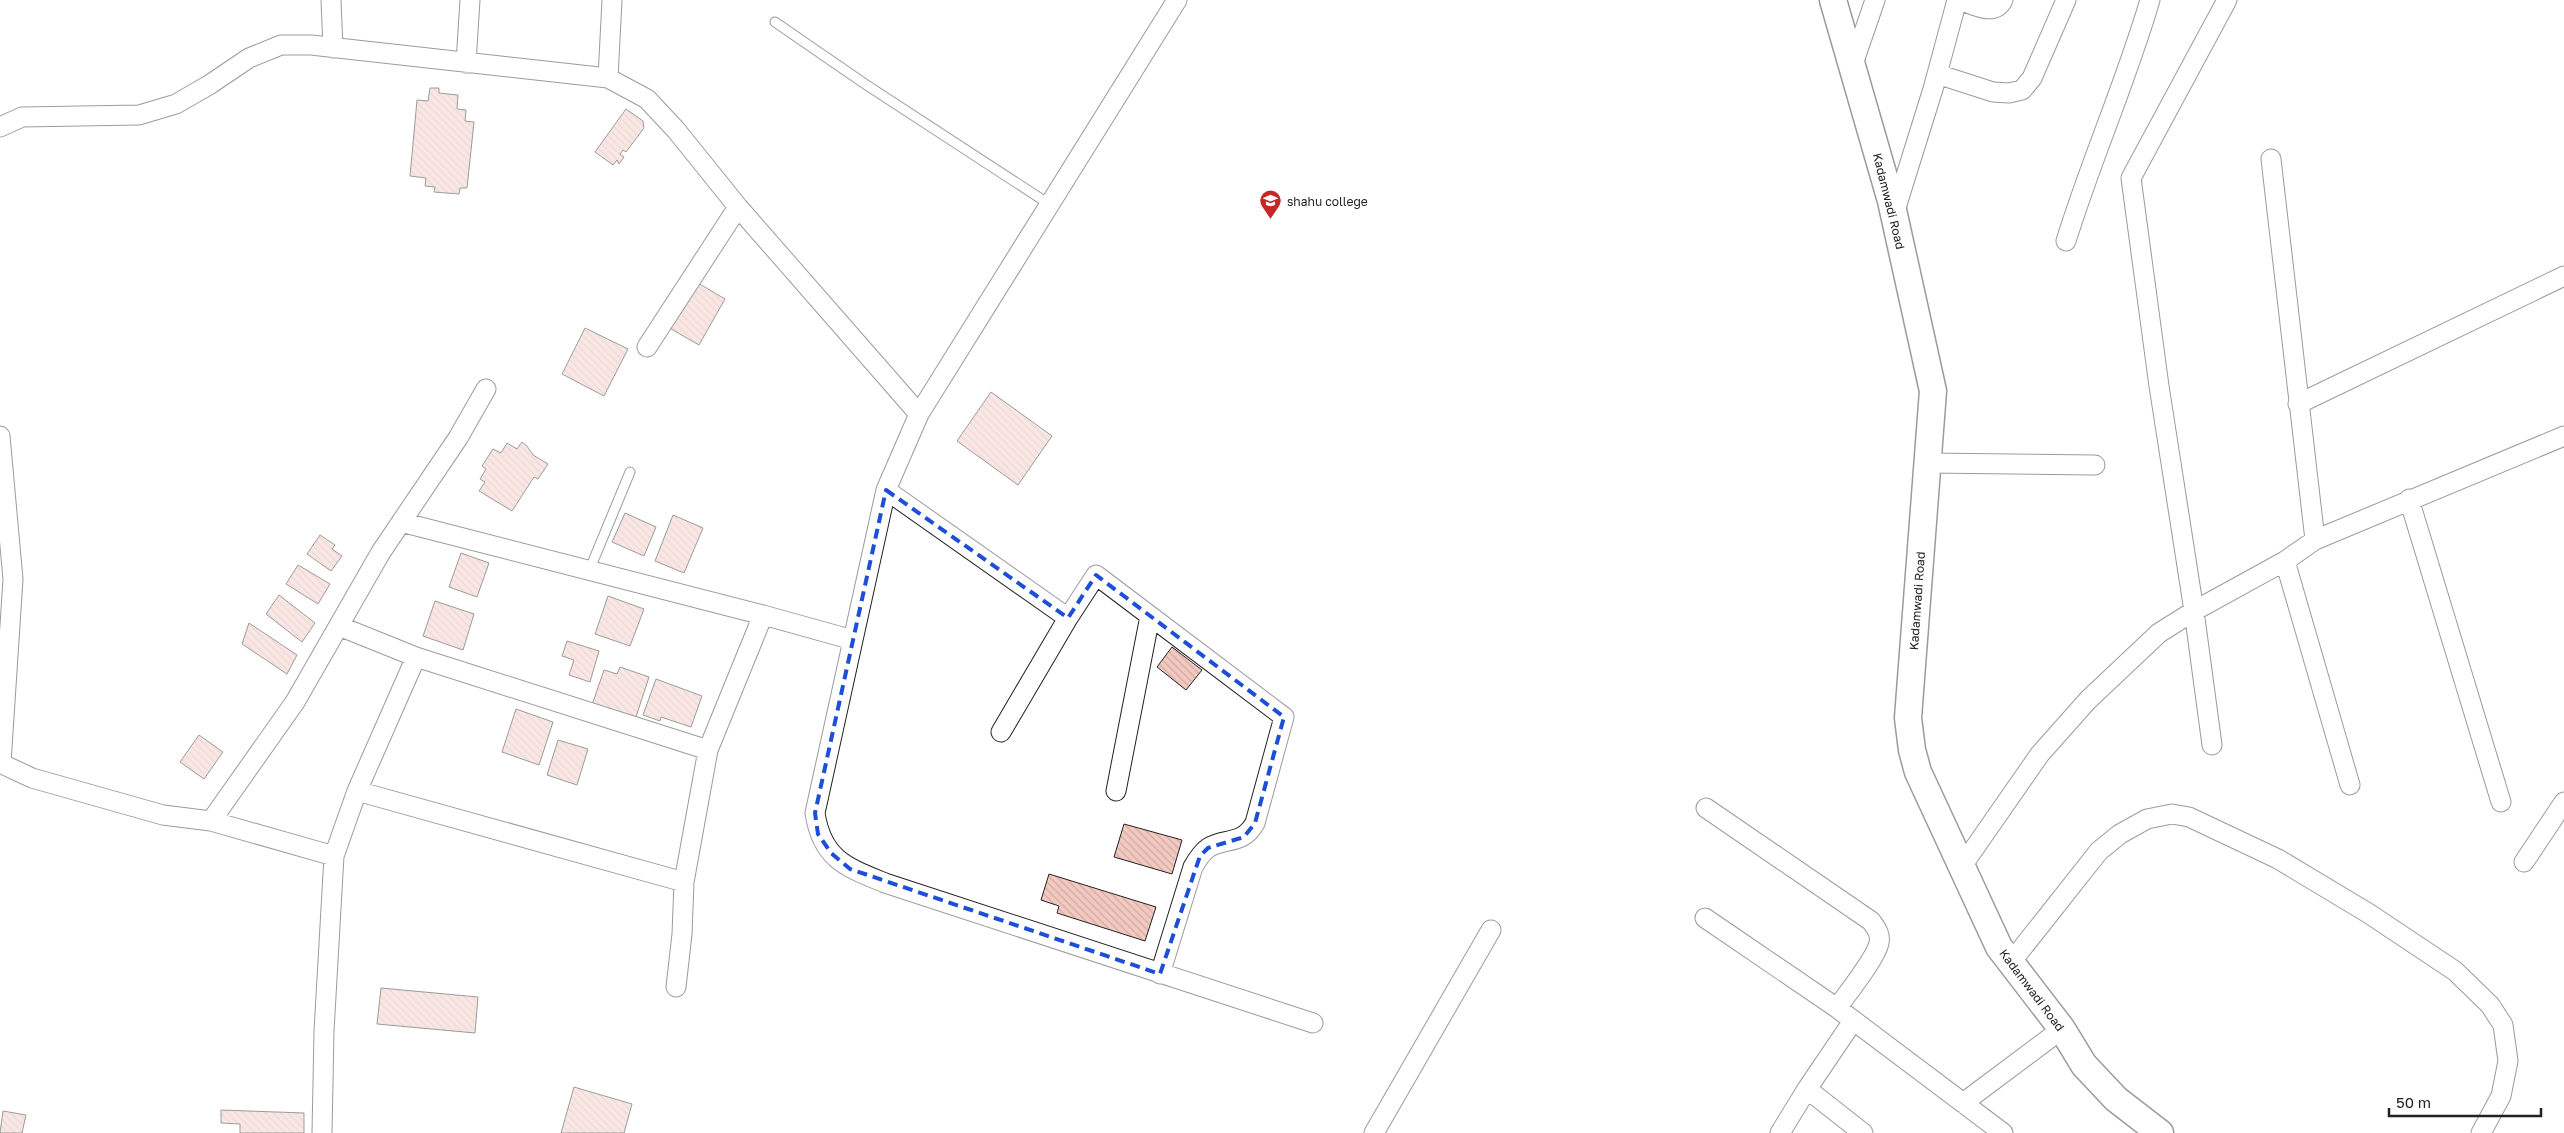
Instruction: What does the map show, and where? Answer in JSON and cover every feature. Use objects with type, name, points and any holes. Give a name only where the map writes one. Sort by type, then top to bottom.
[{"type":"street","points":[[331,0],[333,48]]},
{"type":"street","points":[[466,63],[470,0]]},
{"type":"street","points":[[608,78],[612,0]]},
{"type":"street","points":[[1177,0],[919,414],[886,490],[815,813],[818,834],[831,853],[850,869],[885,883],[1313,1023]]},
{"type":"street","name":"Kadamwadi Road","points":[[1833,0],[1894,216],[1933,391],[1908,718],[1912,750],[1918,772],[1999,947],[2012,961],[2062,1029],[2084,1065],[2116,1099],[2160,1133]]},
{"type":"street","points":[[1852,67],[1875,0]]},
{"type":"street","points":[[1894,216],[1959,0],[1984,9],[1994,10],[2000,6],[2003,0]]},
{"type":"street","points":[[1936,74],[1993,92],[2009,94],[2022,90],[2032,78],[2066,0]]},
{"type":"street","points":[[2066,241],[2082,190],[2133,58],[2150,0]]},
{"type":"street","points":[[2212,745],[2194,611],[2158,386],[2131,178],[2228,0]]},
{"type":"street","points":[[0,127],[22,117],[139,115],[176,104],[209,85],[249,58],[281,45],[333,48],[608,78],[647,99],[676,130],[738,207],[919,414]]},
{"type":"street","points":[[2270,159],[2315,540]]},
{"type":"street","points":[[647,348],[738,207]]},
{"type":"street","points":[[2298,404],[2564,276]]},
{"type":"street","points":[[211,821],[295,702],[381,552],[458,438],[486,389]]},
{"type":"street","points":[[0,436],[13,579],[0,763],[32,778],[163,815],[211,821],[334,856]]},
{"type":"street","points":[[1962,866],[2040,754],[2088,700],[2159,633],[2194,611],[2284,561],[2315,540],[2409,499],[2564,436]]},
{"type":"street","points":[[1927,463],[2095,465]]},
{"type":"street","points":[[886,490],[1068,618]]},
{"type":"street","points":[[2409,499],[2502,802]]},
{"type":"street","points":[[401,522],[853,640]]},
{"type":"street","points":[[2284,561],[2350,785]]},
{"type":"street","points":[[1001,732],[1068,618],[1096,575],[1284,717],[1255,823],[1244,837],[1208,848],[1193,867],[1160,974]]},
{"type":"street","points":[[676,987],[682,934],[684,882],[708,750],[763,615]]},
{"type":"street","points":[[1116,791],[1150,616]]},
{"type":"street","points":[[340,626],[416,657],[708,750]]},
{"type":"street","points":[[322,1133],[324,1031],[334,856],[357,791],[416,657]]},
{"type":"street","points":[[357,791],[684,882]]},
{"type":"street","points":[[2524,862],[2564,802]]},
{"type":"street","points":[[1706,808],[1871,921],[1878,931],[1879,942],[1874,953],[1837,1008]]},
{"type":"street","points":[[2012,961],[2099,850],[2120,834],[2147,819],[2172,814],[2189,816],[2278,859],[2368,913],[2455,971],[2490,1005],[2503,1024],[2508,1062],[2501,1096],[2481,1133]]},
{"type":"street","points":[[1705,918],[1837,1008],[2003,1133]]},
{"type":"street","points":[[1374,1133],[1491,930]]},
{"type":"street","points":[[1780,1133],[1806,1089],[1853,1021]]},
{"type":"street","points":[[1964,1103],[2062,1029]]},
{"type":"street","points":[[1806,1089],[1863,1133]]},
{"type":"lane","points":[[775,22],[865,84],[1049,204]]},
{"type":"lane","points":[[590,571],[630,472]]},
{"type":"highlighted area","points":[[886,490],[1068,618],[1096,575],[1284,717],[1255,823],[1244,837],[1208,848],[1200,856],[1160,974],[850,869],[831,853],[818,834],[815,813]]},
{"type":"building","points":[[430,88],[439,88],[439,93],[458,95],[457,109],[466,110],[465,121],[474,122],[467,188],[460,188],[459,194],[434,192],[435,187],[425,186],[426,178],[410,176],[417,100],[428,101]]},
{"type":"building","points":[[626,109],[643,121],[644,128],[626,152],[623,150],[620,154],[624,157],[619,164],[617,160],[613,165],[595,152]]},
{"type":"building","points":[[693,280],[725,299],[699,345],[666,326]]},
{"type":"building","points":[[585,328],[628,349],[604,396],[562,374]]},
{"type":"building","points":[[991,392],[1052,436],[1018,485],[957,441]]},
{"type":"building","points":[[522,442],[533,455],[548,464],[538,479],[534,477],[512,511],[479,491],[485,482],[480,479],[486,469],[482,466],[493,449],[501,453],[507,443],[517,449]]},
{"type":"building","points":[[625,513],[656,527],[644,556],[612,542]]},
{"type":"building","points":[[673,515],[703,528],[684,573],[655,561]]},
{"type":"building","points":[[320,535],[335,545],[332,549],[342,556],[331,571],[307,554]]},
{"type":"building","points":[[461,553],[489,563],[477,597],[449,587]]},
{"type":"building","points":[[298,565],[330,584],[318,604],[286,584]]},
{"type":"building","points":[[279,595],[315,623],[302,642],[266,614]]},
{"type":"building","points":[[608,596],[644,609],[630,646],[595,634]]},
{"type":"building","points":[[435,601],[474,614],[463,650],[423,636]]},
{"type":"building","points":[[249,623],[297,655],[287,674],[242,644]]},
{"type":"building","points":[[567,641],[599,651],[590,682],[569,675],[574,660],[562,656]]},
{"type":"building","points":[[1172,647],[1202,670],[1186,690],[1157,667]]},
{"type":"building","points":[[620,667],[649,677],[635,720],[592,705],[604,670],[617,674]]},
{"type":"building","points":[[656,679],[702,696],[691,727],[661,717],[660,721],[643,715]]},
{"type":"building","points":[[516,709],[553,722],[539,765],[502,752]]},
{"type":"building","points":[[199,735],[223,752],[204,779],[180,762]]},
{"type":"building","points":[[558,740],[588,749],[577,785],[547,775]]},
{"type":"building","points":[[1124,824],[1182,840],[1172,874],[1114,857]]},
{"type":"building","points":[[1049,874],[1156,907],[1145,941],[1057,913],[1059,906],[1041,900]]},
{"type":"building","points":[[381,988],[478,997],[475,1033],[377,1024]]},
{"type":"building","points":[[574,1087],[632,1104],[624,1133],[561,1133]]},
{"type":"building","points":[[221,1110],[304,1113],[304,1133],[240,1133],[240,1124],[221,1123]]},
{"type":"building","points":[[3,1111],[26,1115],[22,1133],[0,1133]]},
{"type":"place","name":"shahu college","points":[[1271,220]]}]
